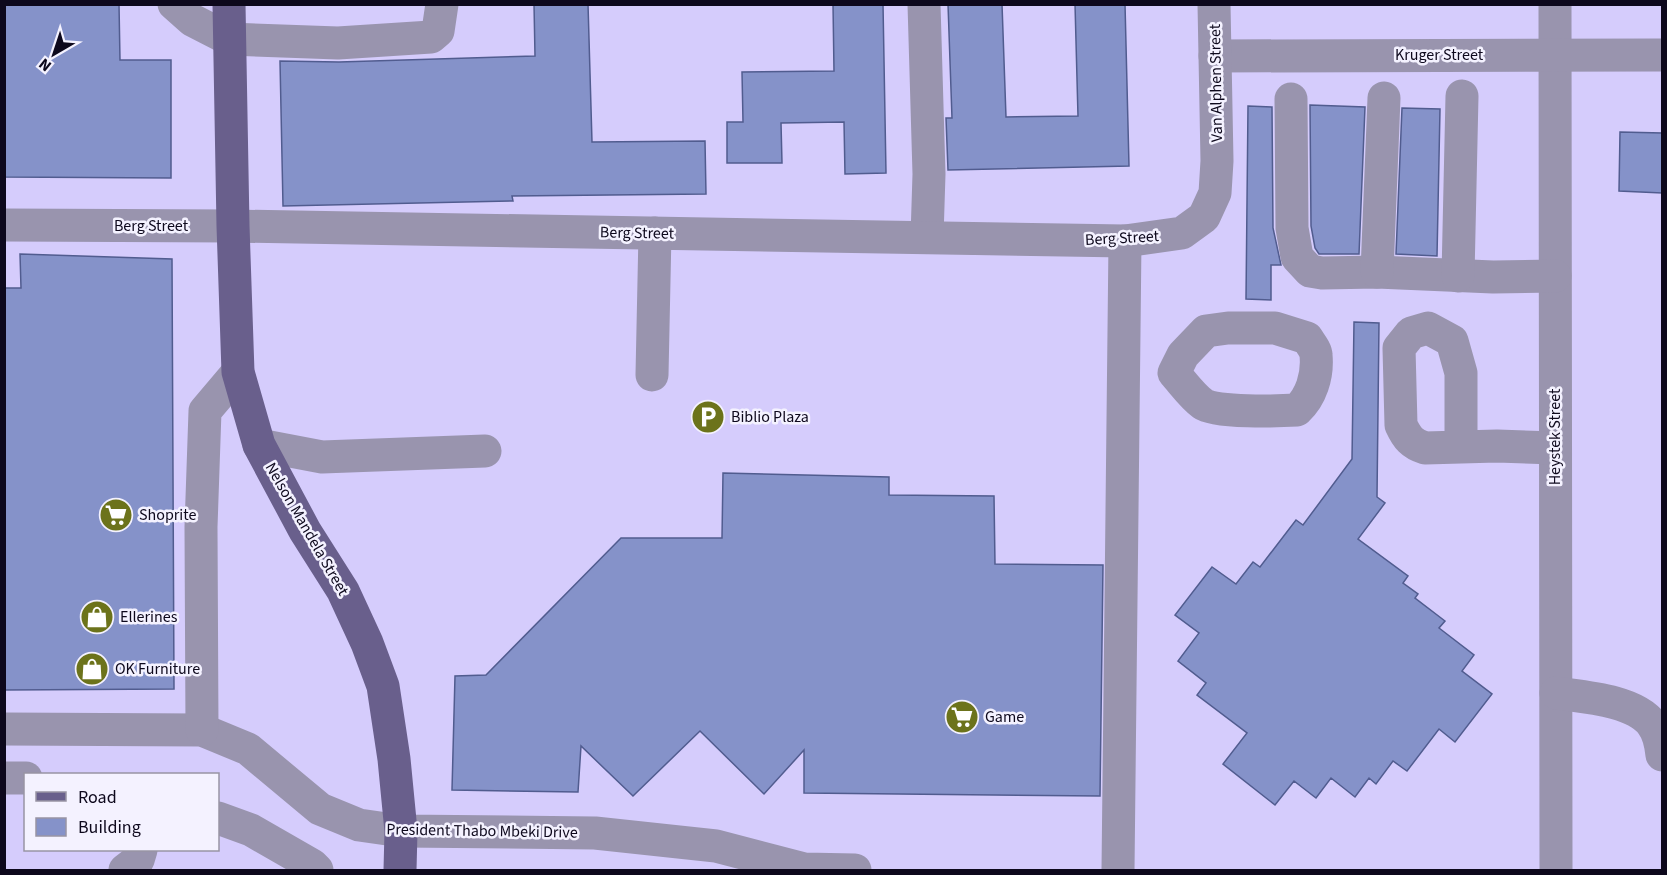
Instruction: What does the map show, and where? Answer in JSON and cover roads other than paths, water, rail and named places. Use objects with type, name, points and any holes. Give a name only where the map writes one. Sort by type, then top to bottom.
[{"type":"main road","name":"Nelson Mandela Street","points":[[229,4],[238,372],[259,445],[305,531],[343,591],[367,643],[383,686],[394,759],[401,831],[399,870]]},
{"type":"street","points":[[174,4],[192,20],[229,39],[338,43],[431,37],[438,31],[442,4]]},
{"type":"street","points":[[924,4],[928,174],[927,237]]},
{"type":"street","name":"Van Alphen Street","points":[[1214,4],[1217,160]]},
{"type":"street","name":"Heystek Street","points":[[1555,4],[1556,870]]},
{"type":"street","name":"Kruger Street","points":[[1215,56],[1662,55]]},
{"type":"street","points":[[1458,276],[1462,96]]},
{"type":"street","points":[[1377,272],[1384,98]]},
{"type":"street","points":[[1291,99],[1292,228],[1297,256],[1310,271],[1458,276],[1555,276]]},
{"type":"street","name":"Berg Street","points":[[4,225],[233,226],[1125,241],[1182,233],[1204,217],[1215,193],[1217,160]]},
{"type":"street","points":[[652,375],[655,233]]},
{"type":"street","points":[[1118,870],[1125,241]]},
{"type":"street","points":[[202,730],[201,527],[205,411],[238,372]]},
{"type":"street","points":[[1124,376],[1174,373]]},
{"type":"street","points":[[259,445],[322,457],[485,451]]},
{"type":"street","points":[[1461,446],[1555,448]]},
{"type":"street","points":[[1556,693],[1599,699],[1641,714],[1652,724],[1662,755]]},
{"type":"street","name":"President Thabo Mbeki Drive","points":[[4,729],[202,730],[248,748],[320,809],[359,825],[401,831],[595,833],[716,846],[801,870],[855,870]]},
{"type":"street","points":[[4,778],[24,778]]},
{"type":"street","points":[[219,818],[251,830],[317,870]]},
{"type":"street","points":[[125,870],[138,860],[140,851]]},
{"type":"place","name":"Biblio Plaza","points":[[708,417]]},
{"type":"place","name":"Shoprite","points":[[116,515]]},
{"type":"place","name":"Ellerines","points":[[97,617]]},
{"type":"place","name":"OK Furniture","points":[[92,669]]},
{"type":"place","name":"Game","points":[[962,717]]}]
